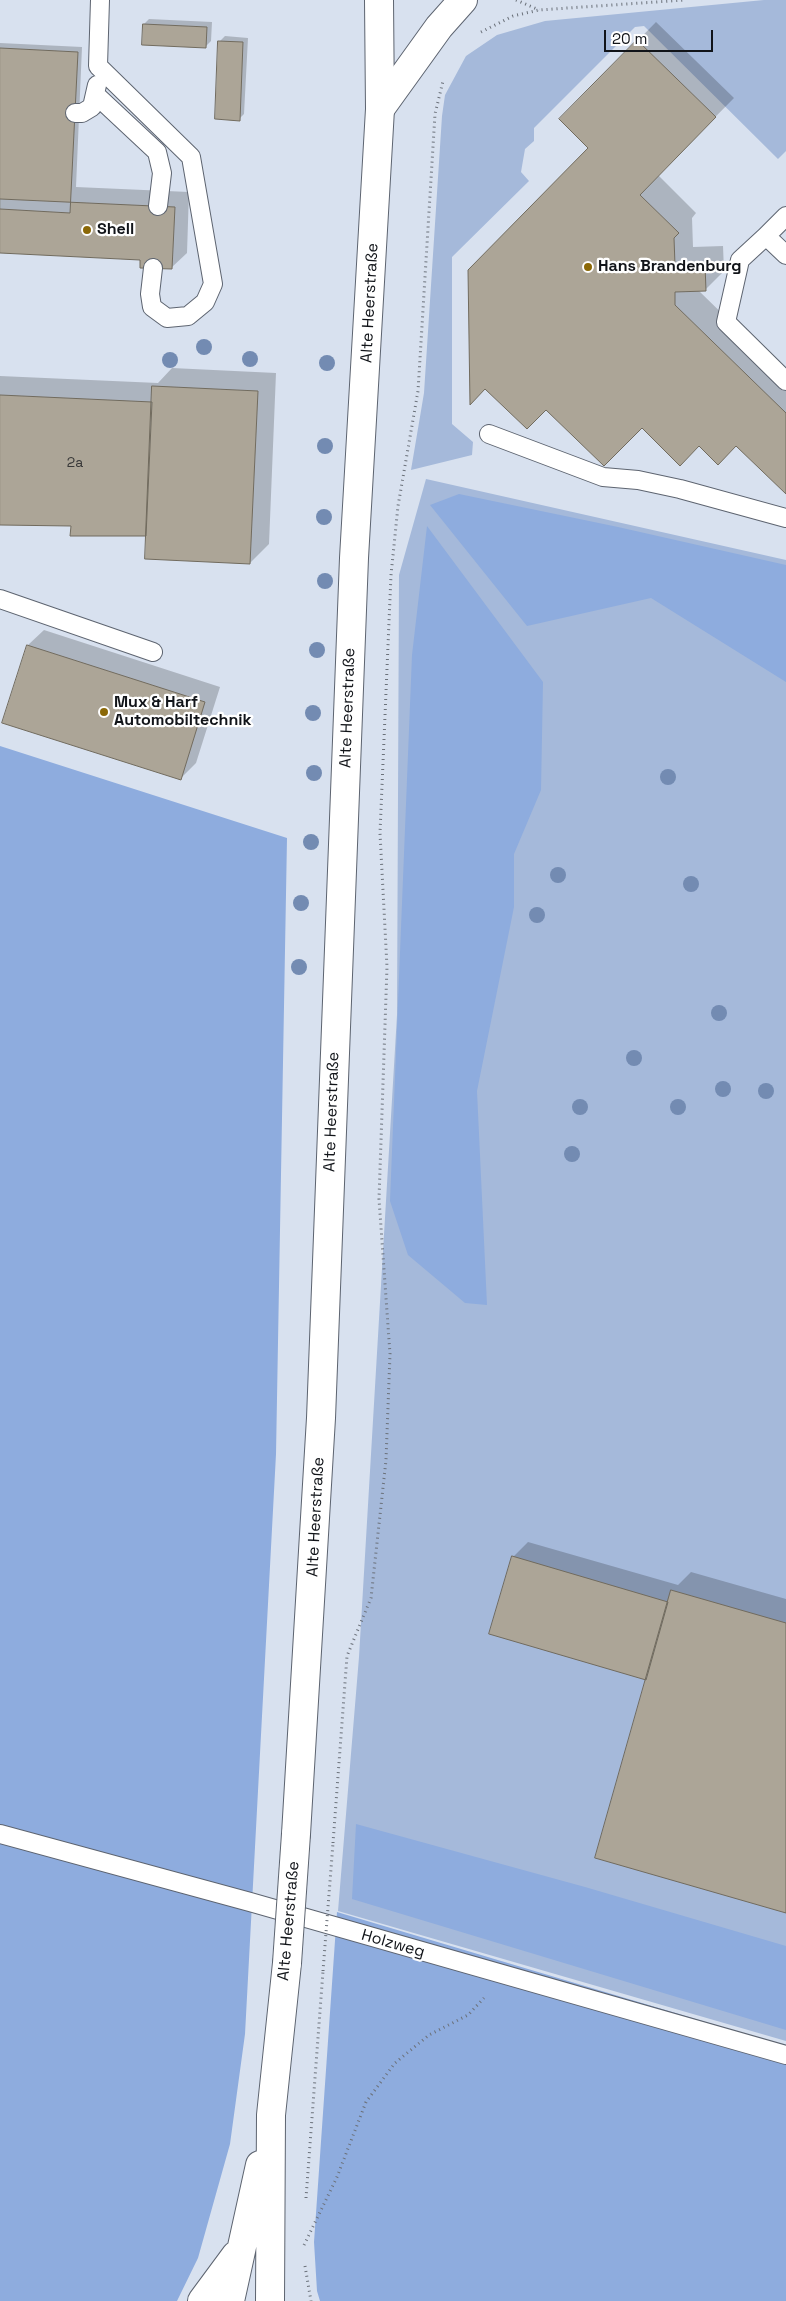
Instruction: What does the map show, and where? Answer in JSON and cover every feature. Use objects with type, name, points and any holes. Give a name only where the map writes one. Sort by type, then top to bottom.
[{"type":"street","name":"Alte Heerstraße","points":[[270,2301],[271,2115],[296,1834],[321,1418],[354,558],[380,108],[378,0]]},
{"type":"street","points":[[380,108],[439,27],[463,0]]},
{"type":"street","name":"Alte Heerstraße","points":[[230,2301],[271,2115]]},
{"type":"street","points":[[202,2301],[240,2250]]},
{"type":"lane","points":[[75,113],[82,113],[92,107],[96,95],[100,0]]},
{"type":"lane","points":[[98,66],[191,157],[213,284],[205,302],[188,316],[167,318],[152,307],[150,294],[153,268]]},
{"type":"lane","points":[[96,95],[157,152],[162,173],[158,206]]},
{"type":"lane","points":[[786,216],[740,260],[726,322],[786,381]]},
{"type":"lane","points":[[766,236],[786,255]]},
{"type":"lane","points":[[489,434],[603,477],[638,480],[680,489],[786,518]]},
{"type":"lane","points":[[0,600],[153,652]]},
{"type":"lane","name":"Holzweg","points":[[0,1834],[250,1902],[786,2056]]},
{"type":"path","points":[[516,0],[539,10]]},
{"type":"path","points":[[474,36],[513,16],[539,10],[685,0]]},
{"type":"path","points":[[305,2205],[347,1656],[371,1598],[386,1460],[390,1354],[379,1199],[387,967],[380,833],[390,594],[398,506],[418,391],[435,114],[440,88],[446,72]]},
{"type":"path","points":[[304,2230],[303,2247],[337,2177],[366,2102],[395,2063],[429,2035],[468,2015],[500,1975]]},
{"type":"path","points":[[305,2265],[311,2301]]},
{"type":"shaded area","points":[[764,0],[786,0],[786,151],[778,159],[644,26],[635,27],[534,128],[534,141],[525,149],[521,172],[529,181],[452,257],[452,424],[473,442],[472,455],[411,470],[424,393],[442,116],[445,95],[466,56],[497,35],[545,21]]},
{"type":"shaded area","points":[[426,479],[786,560],[786,2041],[338,1911],[359,1657],[397,1015],[399,575]]},
{"type":"shaded area","points":[[459,494],[786,565],[786,682],[651,598],[527,626],[430,505]]},
{"type":"shaded area","points":[[427,526],[543,682],[541,790],[514,854],[514,907],[477,1091],[487,1305],[465,1303],[408,1255],[390,1201],[412,655]]},
{"type":"shaded area","points":[[0,746],[287,838],[276,1454],[245,2034],[230,2144],[198,2258],[177,2301],[0,2301]]},
{"type":"shaded area","points":[[356,1824],[585,1887],[786,1946],[786,2030],[352,1899]]},
{"type":"shaded area","points":[[337,1912],[786,2046],[786,2301],[320,2301],[317,2291],[314,2242]]},
{"type":"building","points":[[143,24],[207,27],[206,48],[142,45]]},
{"type":"building","name":"Hans Brandenburg","points":[[637,40],[716,117],[640,195],[679,233],[674,238],[675,265],[705,264],[706,291],[675,292],[675,305],[786,413],[786,494],[736,446],[718,465],[699,446],[680,466],[642,428],[604,466],[546,410],[527,429],[485,389],[470,405],[468,270],[588,148],[559,119]]},
{"type":"building","points":[[218,41],[243,42],[240,121],[215,119]]},
{"type":"building","points":[[0,48],[78,52],[70,213],[0,209]]},
{"type":"building","name":"Shell","points":[[0,199],[175,207],[172,269],[140,268],[140,260],[0,253]]},
{"type":"building","points":[[152,386],[258,391],[250,564],[145,559]]},
{"type":"building","points":[[0,395],[152,402],[146,536],[70,536],[71,526],[0,525]]},
{"type":"building","name":"Mux & Harf Automobiltechnik","points":[[27,645],[205,702],[181,780],[2,723]]},
{"type":"building","points":[[512,1556],[668,1602],[646,1680],[489,1634]]},
{"type":"building","points":[[671,1590],[786,1623],[786,1913],[595,1858]]},
{"type":"place","name":"Shell","points":[[87,230]]},
{"type":"place","name":"Hans Brandenburg","points":[[588,267]]},
{"type":"place","name":"Mux & Harf Automobiltechnik","points":[[104,712]]}]
